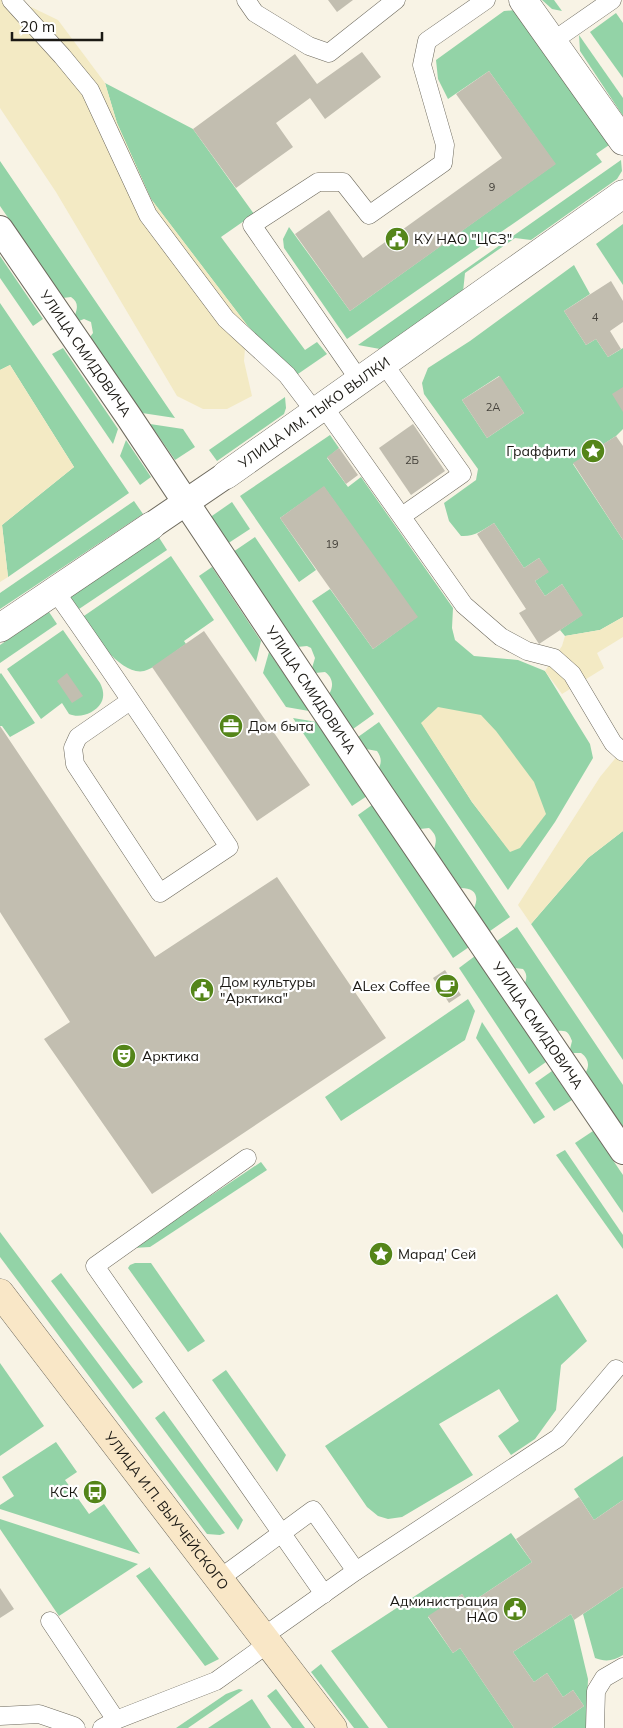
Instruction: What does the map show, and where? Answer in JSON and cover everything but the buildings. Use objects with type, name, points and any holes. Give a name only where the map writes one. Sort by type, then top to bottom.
[{"type":"main road","name":"УЛИЦА И.П. ВЫУЧЕЙСКОГО","points":[[0,1293],[333,1728]]},
{"type":"street","points":[[523,0],[623,141]]},
{"type":"street","name":"УЛИЦА ИМ. ТЫКО ВЫЛКИ","points":[[0,628],[226,475],[623,194]]},
{"type":"street","name":"УЛИЦА СМИДОВИЧА","points":[[0,229],[623,1151]]},
{"type":"lane","points":[[10,0],[62,56],[90,90],[148,215],[226,319],[287,375],[319,409],[402,516],[464,605],[501,638],[527,651],[554,658],[572,674],[613,743],[623,752]]},
{"type":"lane","points":[[246,0],[255,13],[309,46],[329,52],[396,0]]},
{"type":"lane","points":[[360,381],[252,225],[318,182],[343,182],[369,215],[443,163],[445,144],[422,65],[427,41],[486,0]]},
{"type":"lane","points":[[553,41],[612,0]]},
{"type":"lane","points":[[384,364],[462,474],[402,516]]},
{"type":"lane","points":[[55,591],[130,701],[229,847],[160,893],[75,764],[73,748],[78,737],[130,701]]},
{"type":"lane","points":[[247,1158],[95,1266],[324,1594]]},
{"type":"lane","points":[[50,1621],[109,1724],[216,1682],[324,1594],[356,1571],[558,1438],[616,1369]]},
{"type":"lane","points":[[219,1578],[312,1510],[356,1571]]},
{"type":"lane","points":[[595,1728],[596,1691],[604,1678],[623,1666]]},
{"type":"lane","points":[[0,1716],[39,1714],[76,1728]]},
{"type":"green space","points":[[542,0],[554,0],[562,11],[552,9]]},
{"type":"green space","points":[[516,10],[612,143],[596,154],[602,162],[347,339],[284,248],[283,239],[289,227],[350,311],[555,164],[489,71],[448,99],[438,79],[436,60],[504,11]]},
{"type":"green space","points":[[616,13],[623,23],[623,78],[590,32]]},
{"type":"green space","points":[[579,35],[623,98],[623,116],[580,51]]},
{"type":"green space","points":[[105,83],[193,129],[254,214],[221,237],[305,350],[317,342],[327,354],[295,376],[247,325],[151,199],[117,123]]},
{"type":"green space","points":[[621,160],[622,171],[617,179],[531,240],[515,238],[465,273],[463,292],[380,349],[358,345]]},
{"type":"green space","points":[[0,161],[175,418],[142,413],[90,337],[93,333],[91,322],[84,319],[79,321],[75,315],[77,307],[75,301],[71,297],[63,298],[0,206]]},
{"type":"green space","points":[[623,224],[623,285],[596,244]]},
{"type":"green space","points":[[0,256],[43,319],[33,326],[0,278]]},
{"type":"green space","points":[[574,265],[590,294],[564,311],[586,345],[596,339],[608,357],[623,348],[623,429],[616,436],[573,464],[623,540],[623,617],[600,630],[565,636],[560,630],[582,615],[562,584],[545,596],[535,581],[548,572],[539,558],[524,568],[494,523],[474,534],[461,536],[449,521],[444,503],[476,480],[478,469],[424,394],[422,383],[428,368],[470,341]],"holes":[[[499,376],[524,413],[487,438],[462,400]]]},
{"type":"green space","points":[[0,303],[129,493],[8,577],[2,525],[74,467],[10,365],[0,370]]},
{"type":"green space","points":[[63,348],[118,429],[113,444],[52,354]]},
{"type":"green space","points":[[285,397],[286,408],[284,414],[217,461],[209,450]]},
{"type":"green space","points":[[150,424],[183,429],[195,447],[175,460]]},
{"type":"green space","points":[[330,435],[339,448],[327,458],[348,487],[361,477],[453,608],[452,628],[455,640],[474,656],[518,660],[545,671],[590,744],[593,758],[555,822],[508,890],[312,601],[330,589],[373,649],[417,617],[324,487],[280,518],[316,570],[299,582],[240,496]],"holes":[[[421,722],[510,851],[472,802]]]},
{"type":"green space","points":[[126,440],[151,477],[140,485],[120,456]]},
{"type":"green space","points":[[134,501],[143,514],[0,609],[0,593]]},
{"type":"green space","points":[[232,502],[250,529],[227,544],[209,518]]},
{"type":"green space","points":[[158,536],[167,550],[79,609],[70,597]]},
{"type":"green space","points":[[255,537],[374,714],[353,729],[329,694],[332,688],[330,677],[325,672],[315,673],[312,668],[315,658],[311,648],[307,646],[297,647],[233,552]]},
{"type":"green space","points":[[171,556],[214,620],[184,641],[186,644],[160,663],[144,671],[135,671],[117,661],[81,618]]},
{"type":"green space","points":[[212,567],[261,641],[256,662],[199,576]]},
{"type":"green space","points":[[49,612],[57,624],[0,663],[0,645]]},
{"type":"green space","points":[[63,630],[100,683],[103,690],[103,698],[95,710],[87,714],[78,716],[69,714],[62,703],[41,719],[7,669]]},
{"type":"green space","points":[[269,652],[309,711],[286,707],[263,673]]},
{"type":"green space","points":[[1,673],[35,723],[10,737],[0,726]]},
{"type":"green space","points":[[293,718],[317,722],[367,796],[352,806]]},
{"type":"green space","points":[[379,722],[510,917],[490,931],[474,908],[476,903],[475,893],[469,889],[461,888],[434,849],[436,840],[434,833],[429,828],[420,829],[379,768],[381,759],[377,751],[366,749],[358,737]]},
{"type":"green space","points":[[372,805],[469,947],[453,958],[358,815]]},
{"type":"green space","points":[[623,831],[623,1060],[531,924],[588,858]]},
{"type":"green space","points":[[517,927],[623,1085],[623,1128],[586,1072],[588,1062],[585,1057],[581,1053],[573,1053],[570,1049],[572,1041],[569,1034],[564,1031],[558,1031],[525,983],[526,976],[523,969],[515,968],[497,941]]},
{"type":"green space","points":[[475,956],[546,1062],[529,1074],[459,968]]},
{"type":"green space","points":[[468,999],[475,1011],[465,1040],[341,1121],[325,1097]]},
{"type":"green space","points":[[482,1022],[545,1117],[534,1124],[476,1038]]},
{"type":"green space","points":[[552,1071],[572,1100],[554,1111],[535,1083]]},
{"type":"green space","points":[[593,1131],[623,1175],[623,1213],[575,1143]]},
{"type":"green space","points":[[565,1150],[623,1235],[623,1249],[556,1155]]},
{"type":"green space","points":[[261,1162],[267,1170],[150,1247],[133,1248]]},
{"type":"green space","points":[[0,1232],[225,1533],[220,1535],[207,1534],[0,1257]]},
{"type":"green space","points":[[135,1263],[151,1263],[205,1341],[188,1352],[128,1268]]},
{"type":"green space","points":[[61,1273],[143,1382],[133,1389],[51,1281]]},
{"type":"green space","points":[[557,1294],[587,1341],[561,1365],[556,1410],[535,1439],[511,1455],[498,1436],[519,1421],[499,1389],[439,1424],[473,1475],[402,1517],[388,1519],[378,1516],[367,1507],[325,1446]]},
{"type":"green space","points":[[0,1363],[44,1426],[0,1456]]},
{"type":"green space","points":[[226,1370],[286,1455],[277,1472],[212,1380]]},
{"type":"green space","points":[[164,1411],[243,1520],[238,1530],[155,1418]]},
{"type":"green space","points":[[56,1442],[77,1472],[65,1480],[89,1514],[104,1504],[140,1554],[0,1509],[0,1505],[14,1496],[2,1477]]},
{"type":"green space","points":[[623,1456],[623,1500],[594,1520],[574,1489]]},
{"type":"green space","points":[[0,1519],[138,1564],[59,1616],[0,1529]]},
{"type":"green space","points":[[511,1533],[532,1562],[469,1604],[462,1594],[428,1617],[453,1653],[460,1648],[514,1728],[388,1728],[331,1651]]},
{"type":"green space","points":[[150,1567],[219,1659],[205,1666],[136,1576]]},
{"type":"green space","points":[[623,1587],[623,1655],[609,1660],[595,1658],[583,1614]]},
{"type":"green space","points":[[571,1614],[588,1679],[586,1728],[552,1728],[584,1706],[573,1690],[563,1697],[547,1673],[534,1682],[513,1652]]},
{"type":"green space","points":[[321,1664],[369,1728],[354,1728],[311,1672]]},
{"type":"green space","points":[[239,1689],[243,1690],[188,1728],[176,1728],[226,1694]]},
{"type":"green space","points":[[276,1689],[305,1728],[292,1728],[267,1696]]},
{"type":"green space","points":[[252,1699],[271,1728],[208,1728]]},
{"type":"sand","points":[[0,0],[24,0],[29,6],[58,20],[105,83],[117,123],[151,199],[247,325],[244,361],[252,396],[227,409],[203,409],[177,396],[56,192],[0,108]]},
{"type":"sand","points":[[10,365],[74,467],[2,525],[8,577],[0,582],[0,370]]},
{"type":"sand","points":[[623,617],[623,637],[597,653],[604,668],[562,694],[545,671],[562,646],[565,636],[600,630]]},
{"type":"sand","points":[[438,707],[481,715],[496,731],[534,782],[546,814],[520,848],[510,852],[472,802],[421,723]]},
{"type":"sand","points":[[623,749],[623,831],[588,858],[531,924],[518,905],[600,777]]},
{"type":"place","name":"КУ НАО \"ЦСЗ\"","points":[[397,239]]},
{"type":"place","name":"Граффити","points":[[593,451]]},
{"type":"place","name":"Дом быта","points":[[231,726]]},
{"type":"place","name":"ALex Coffee","points":[[447,986]]},
{"type":"place","name":"Дом культуры \"Арктика\"","points":[[202,990]]},
{"type":"place","name":"Арктика","points":[[124,1056]]},
{"type":"place","name":"Марад' Сей","points":[[381,1254]]},
{"type":"place","name":"КСК","points":[[95,1492]]},
{"type":"place","name":"Администрация НАО","points":[[515,1609]]}]
